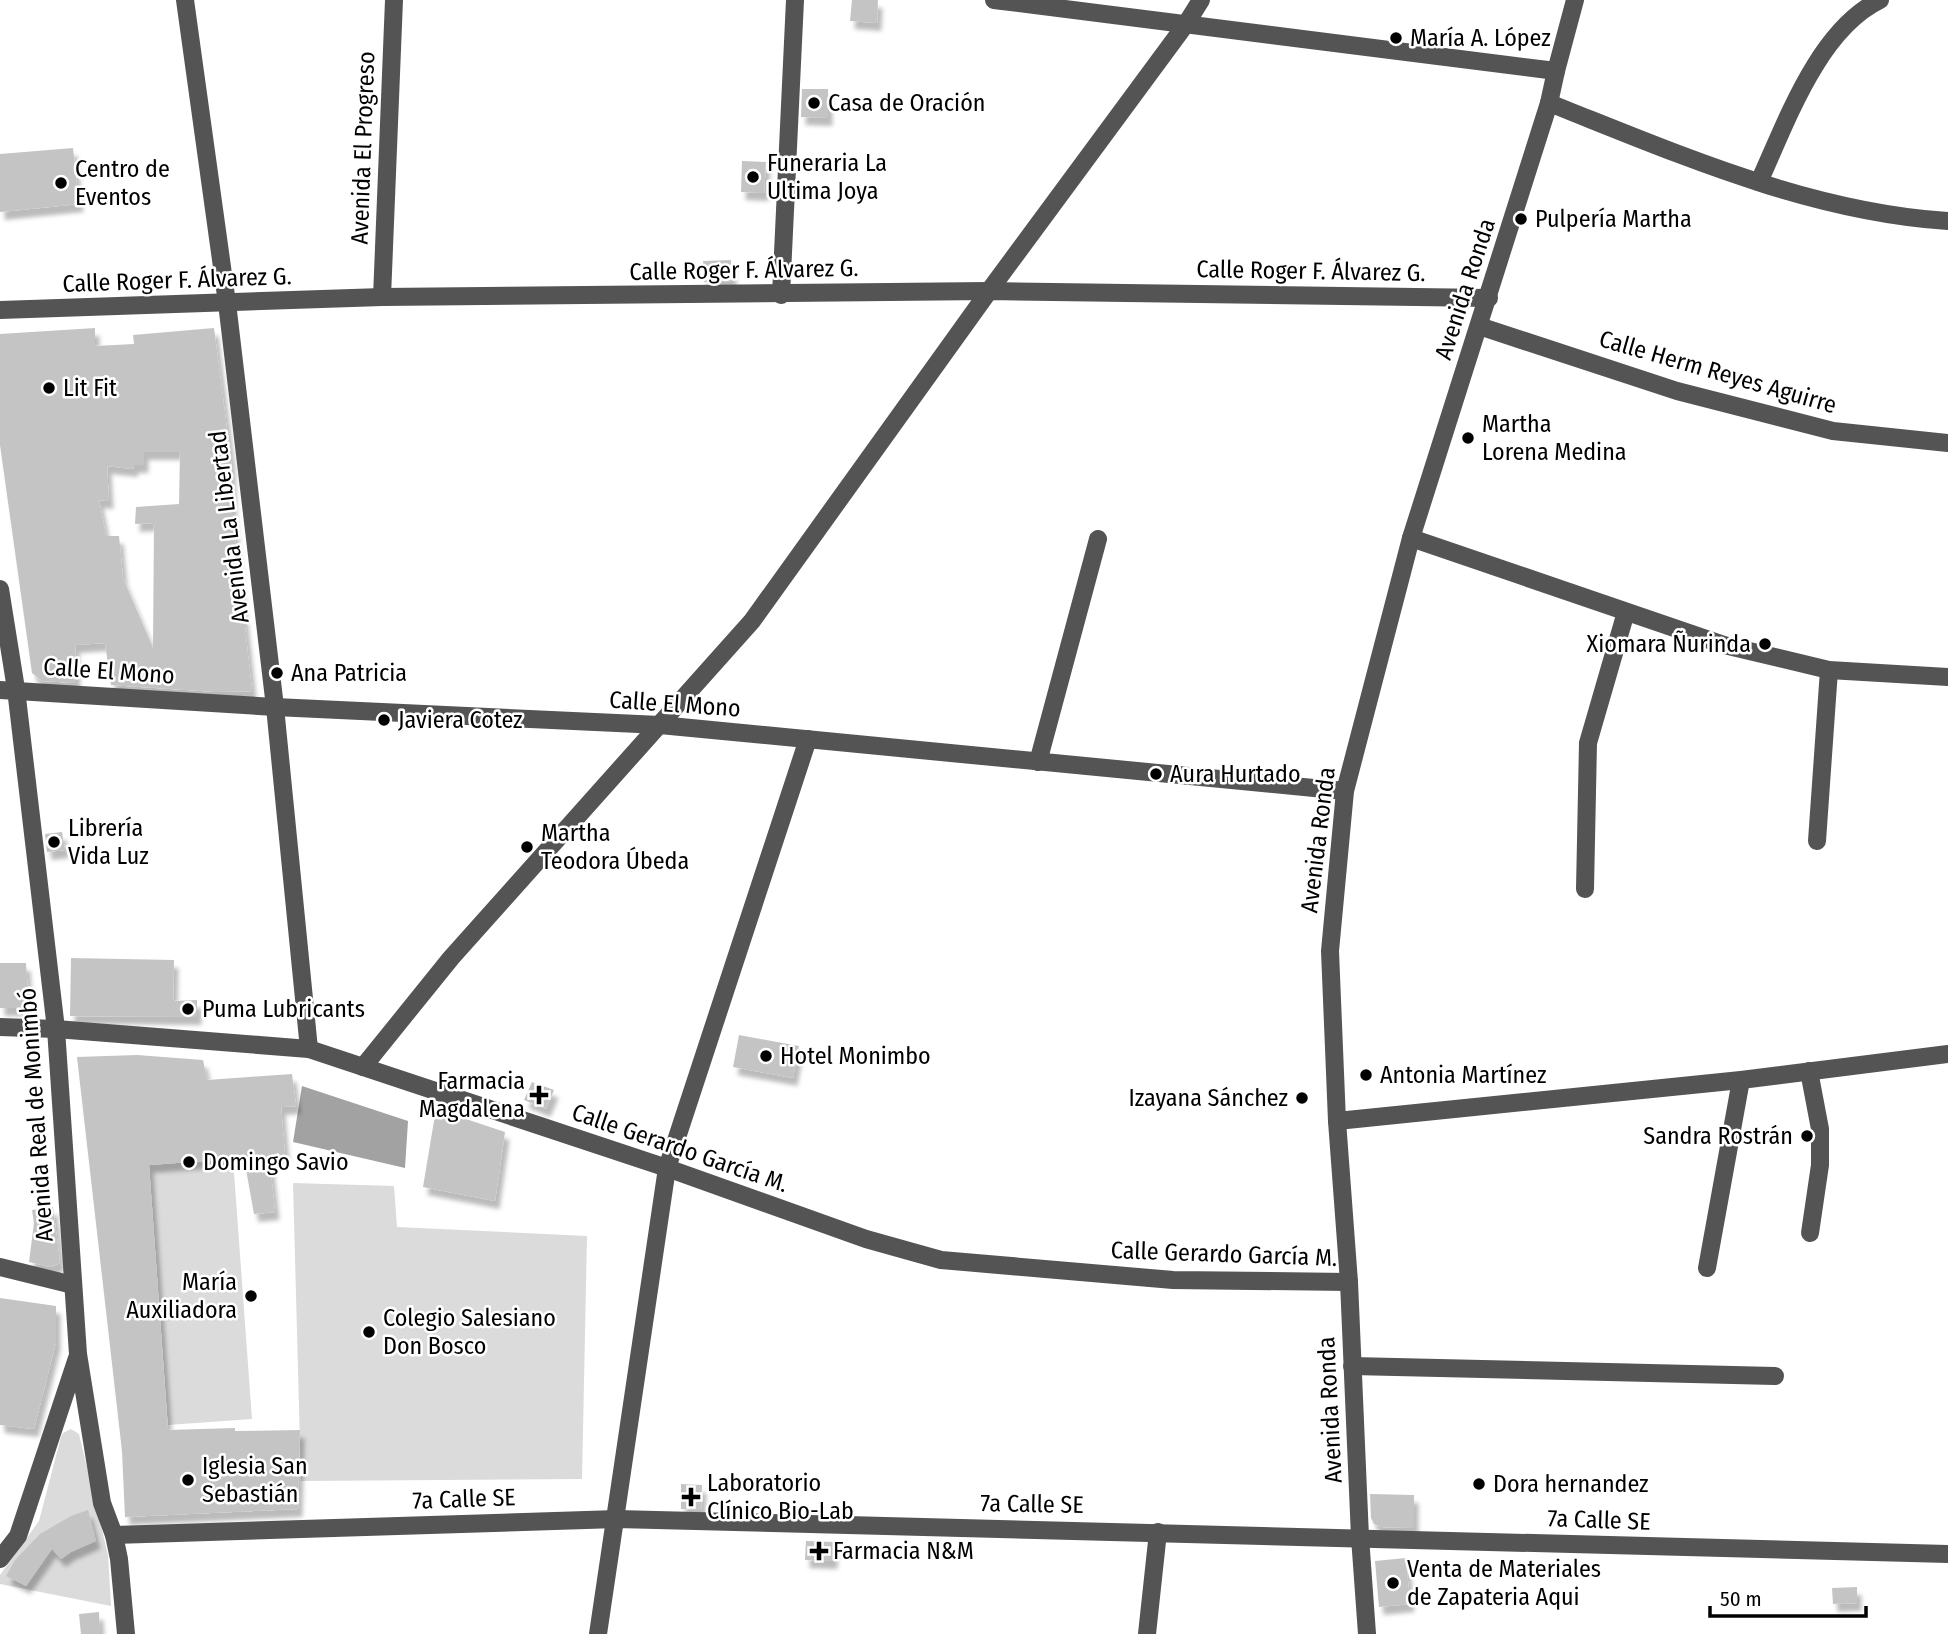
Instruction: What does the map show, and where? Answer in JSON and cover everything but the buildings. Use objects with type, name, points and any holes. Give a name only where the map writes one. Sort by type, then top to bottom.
[{"type":"street","name":"Avenida La Libertad","points":[[185,0],[227,303],[275,707],[309,1049]]},
{"type":"street","name":"Avenida El Progreso","points":[[382,297],[394,0]]},
{"type":"street","points":[[781,295],[795,0]]},
{"type":"street","points":[[994,0],[1556,71]]},
{"type":"street","points":[[363,1067],[451,958],[751,621],[1201,0]]},
{"type":"street","name":"Avenida Ronda","points":[[1367,1634],[1330,951],[1345,791],[1411,538],[1549,103],[1575,0]]},
{"type":"street","points":[[1759,182],[1807,78],[1833,39],[1868,5],[1880,0]]},
{"type":"street","points":[[1549,103],[1759,182],[1840,206],[1910,218],[1948,221]]},
{"type":"street","name":"Calle Roger F. Álvarez G.","points":[[0,310],[382,297],[989,292],[1489,298]]},
{"type":"street","name":"Calle Herm Reyes Aguirre","points":[[1479,326],[1677,391],[1833,431],[1948,443]]},
{"type":"street","points":[[1411,538],[1724,645],[1829,670],[1948,677]]},
{"type":"street","points":[[1038,762],[1098,539]]},
{"type":"street","name":"Avenida Real de Monimbó","points":[[0,589],[8,689],[56,1029],[78,1354],[102,1503],[114,1535],[119,1559],[126,1634]]},
{"type":"street","points":[[1585,889],[1588,743],[1626,612]]},
{"type":"street","points":[[1817,841],[1829,670]]},
{"type":"street","name":"Calle El Mono","points":[[8,689],[275,707],[660,725],[1345,791]]},
{"type":"street","points":[[598,1634],[667,1168],[808,739]]},
{"type":"street","name":"Calle Gerardo García M.","points":[[0,1027],[309,1049],[667,1168],[866,1239],[941,1260],[1173,1280],[1349,1282]]},
{"type":"street","points":[[1338,1121],[1741,1080],[1948,1054]]},
{"type":"street","points":[[1809,1072],[1820,1129],[1820,1153],[1810,1233]]},
{"type":"street","points":[[1707,1268],[1741,1080]]},
{"type":"street","points":[[0,1268],[73,1285]]},
{"type":"street","points":[[0,1559],[18,1536],[78,1354]]},
{"type":"street","points":[[1352,1366],[1775,1376]]},
{"type":"street","name":"7a Calle SE","points":[[114,1535],[617,1519],[1948,1554]]},
{"type":"street","points":[[1147,1634],[1158,1532]]},
{"type":"street","points":[[0,1533],[18,1536]]},
{"type":"shaded area","points":[[302,1086],[408,1121],[405,1168],[293,1142]]},
{"type":"shaded area","points":[[233,1159],[252,1419],[168,1425],[149,1165]]},
{"type":"shaded area","points":[[293,1183],[394,1186],[397,1227],[587,1236],[582,1479],[301,1481]]},
{"type":"shaded area","points":[[71,1429],[79,1434],[108,1555],[111,1606],[0,1584],[0,1575],[39,1521],[61,1437]]},
{"type":"place","name":"María A. López","points":[[1396,38]]},
{"type":"place","name":"Casa de Oración","points":[[814,103]]},
{"type":"place","name":"Funeraria La Ultima Joya","points":[[753,177]]},
{"type":"place","name":"Centro de Eventos","points":[[61,183]]},
{"type":"place","name":"Pulpería Martha","points":[[1521,219]]},
{"type":"place","name":"Lit Fit","points":[[49,388]]},
{"type":"place","name":"Martha Lorena Medina","points":[[1468,438]]},
{"type":"place","name":"Xiomara Ñurinda","points":[[1765,644]]},
{"type":"place","name":"Ana Patricia","points":[[277,673]]},
{"type":"place","name":"Javiera Cotez","points":[[384,720]]},
{"type":"place","name":"Aura Hurtado","points":[[1156,774]]},
{"type":"place","name":"Librería Vida Luz","points":[[54,842]]},
{"type":"place","name":"Martha Teodora Úbeda","points":[[527,847]]},
{"type":"place","name":"Puma Lubricants","points":[[188,1009]]},
{"type":"place","name":"Hotel Monimbo","points":[[766,1056]]},
{"type":"place","name":"Antonia Martínez","points":[[1366,1075]]},
{"type":"place","name":"Farmacia Magdalena","points":[[539,1095]]},
{"type":"place","name":"Izayana Sánchez","points":[[1302,1098]]},
{"type":"place","name":"Sandra Rostrán","points":[[1807,1136]]},
{"type":"place","name":"Domingo Savio","points":[[189,1162]]},
{"type":"place","name":"María Auxiliadora","points":[[251,1296]]},
{"type":"place","name":"Colegio Salesiano Don Bosco","points":[[369,1332]]},
{"type":"place","name":"Iglesia San Sebastián","points":[[188,1480]]},
{"type":"place","name":"Dora hernandez","points":[[1479,1484]]},
{"type":"place","name":"Laboratorio Clínico Bio-Lab","points":[[691,1497]]},
{"type":"place","name":"Farmacia N&M","points":[[819,1551]]},
{"type":"place","name":"Venta de Materiales de Zapateria Aqui","points":[[1393,1583]]}]
